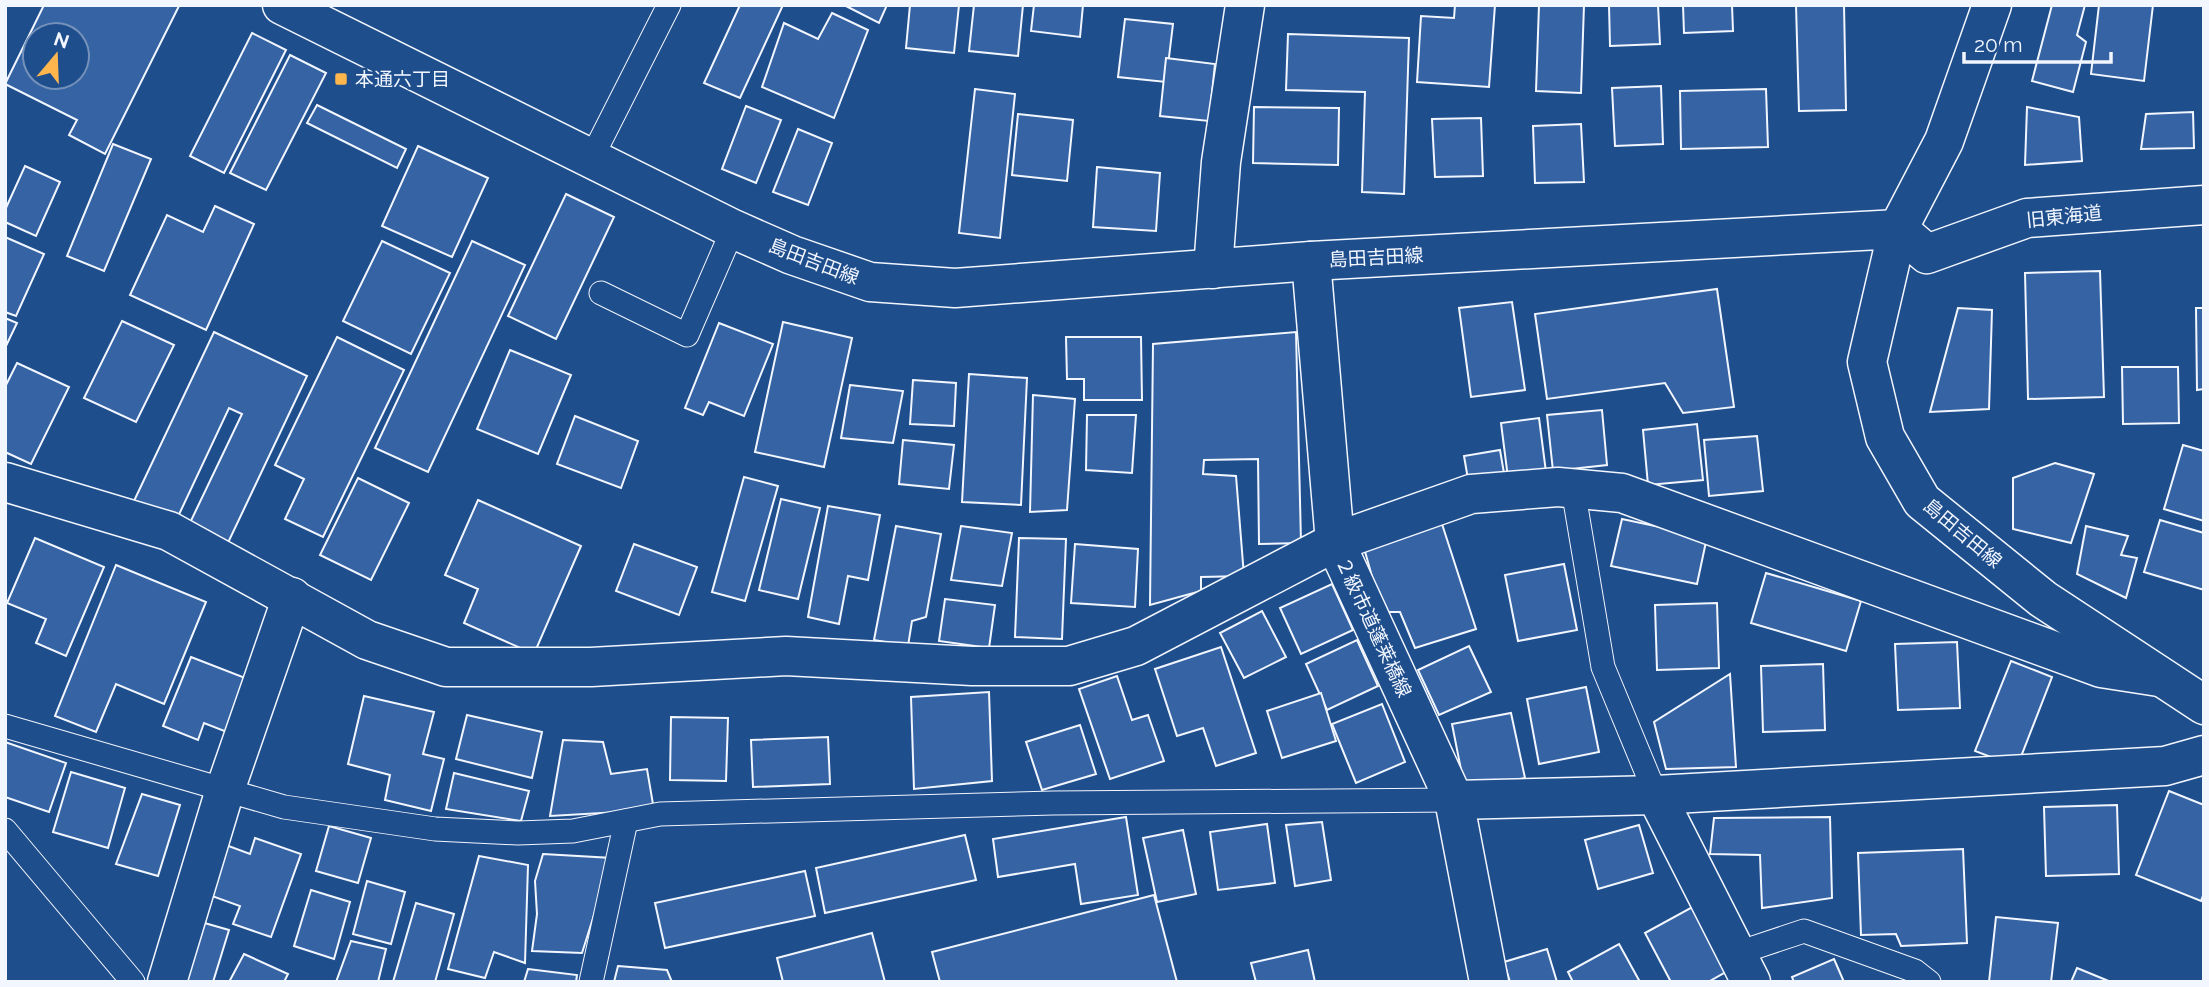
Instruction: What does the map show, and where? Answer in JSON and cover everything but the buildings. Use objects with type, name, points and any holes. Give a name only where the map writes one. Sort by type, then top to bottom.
[{"type":"street","name":"島田吉田線","points":[[282,5],[733,229],[792,256],[870,282],[955,288],[1311,261],[1898,229],[1867,362],[1885,437],[1922,501],[2043,599],[2204,705]]},
{"type":"street","points":[[1213,269],[1221,162],[1245,5]]},
{"type":"street","points":[[1898,229],[1944,141],[1992,5]]},
{"type":"street","name":"旧東海道","points":[[1898,229],[1927,254],[2027,218],[2204,205]]},
{"type":"street","name":"２級市道蓬莱橋線","points":[[1311,261],[1335,542],[1454,800],[1489,982]]},
{"type":"street","points":[[5,482],[169,531],[367,640],[446,667],[591,667],[786,656],[972,666],[1069,666],[1136,646],[1335,542],[1471,494],[1558,487],[1622,493],[2101,668],[2159,677]]},
{"type":"street","points":[[167,982],[226,790],[292,597]]},
{"type":"street","points":[[1454,800],[1656,795],[2165,766],[2204,755]]},
{"type":"street","points":[[1656,795],[1743,968]]},
{"type":"lane","points":[[591,159],[669,5]]},
{"type":"lane","points":[[601,293],[687,335],[733,229]]},
{"type":"lane","points":[[1573,489],[1603,667],[1656,795]]},
{"type":"lane","points":[[5,726],[284,807],[435,829],[518,834],[573,831],[660,814],[1039,803],[1454,800]]},
{"type":"lane","points":[[591,982],[626,821]]},
{"type":"lane","points":[[5,830],[133,982]]},
{"type":"lane","points":[[1743,968],[1804,931],[1915,971],[1929,982]]},
{"type":"place","name":"本通六丁目","points":[[341,79]]}]
